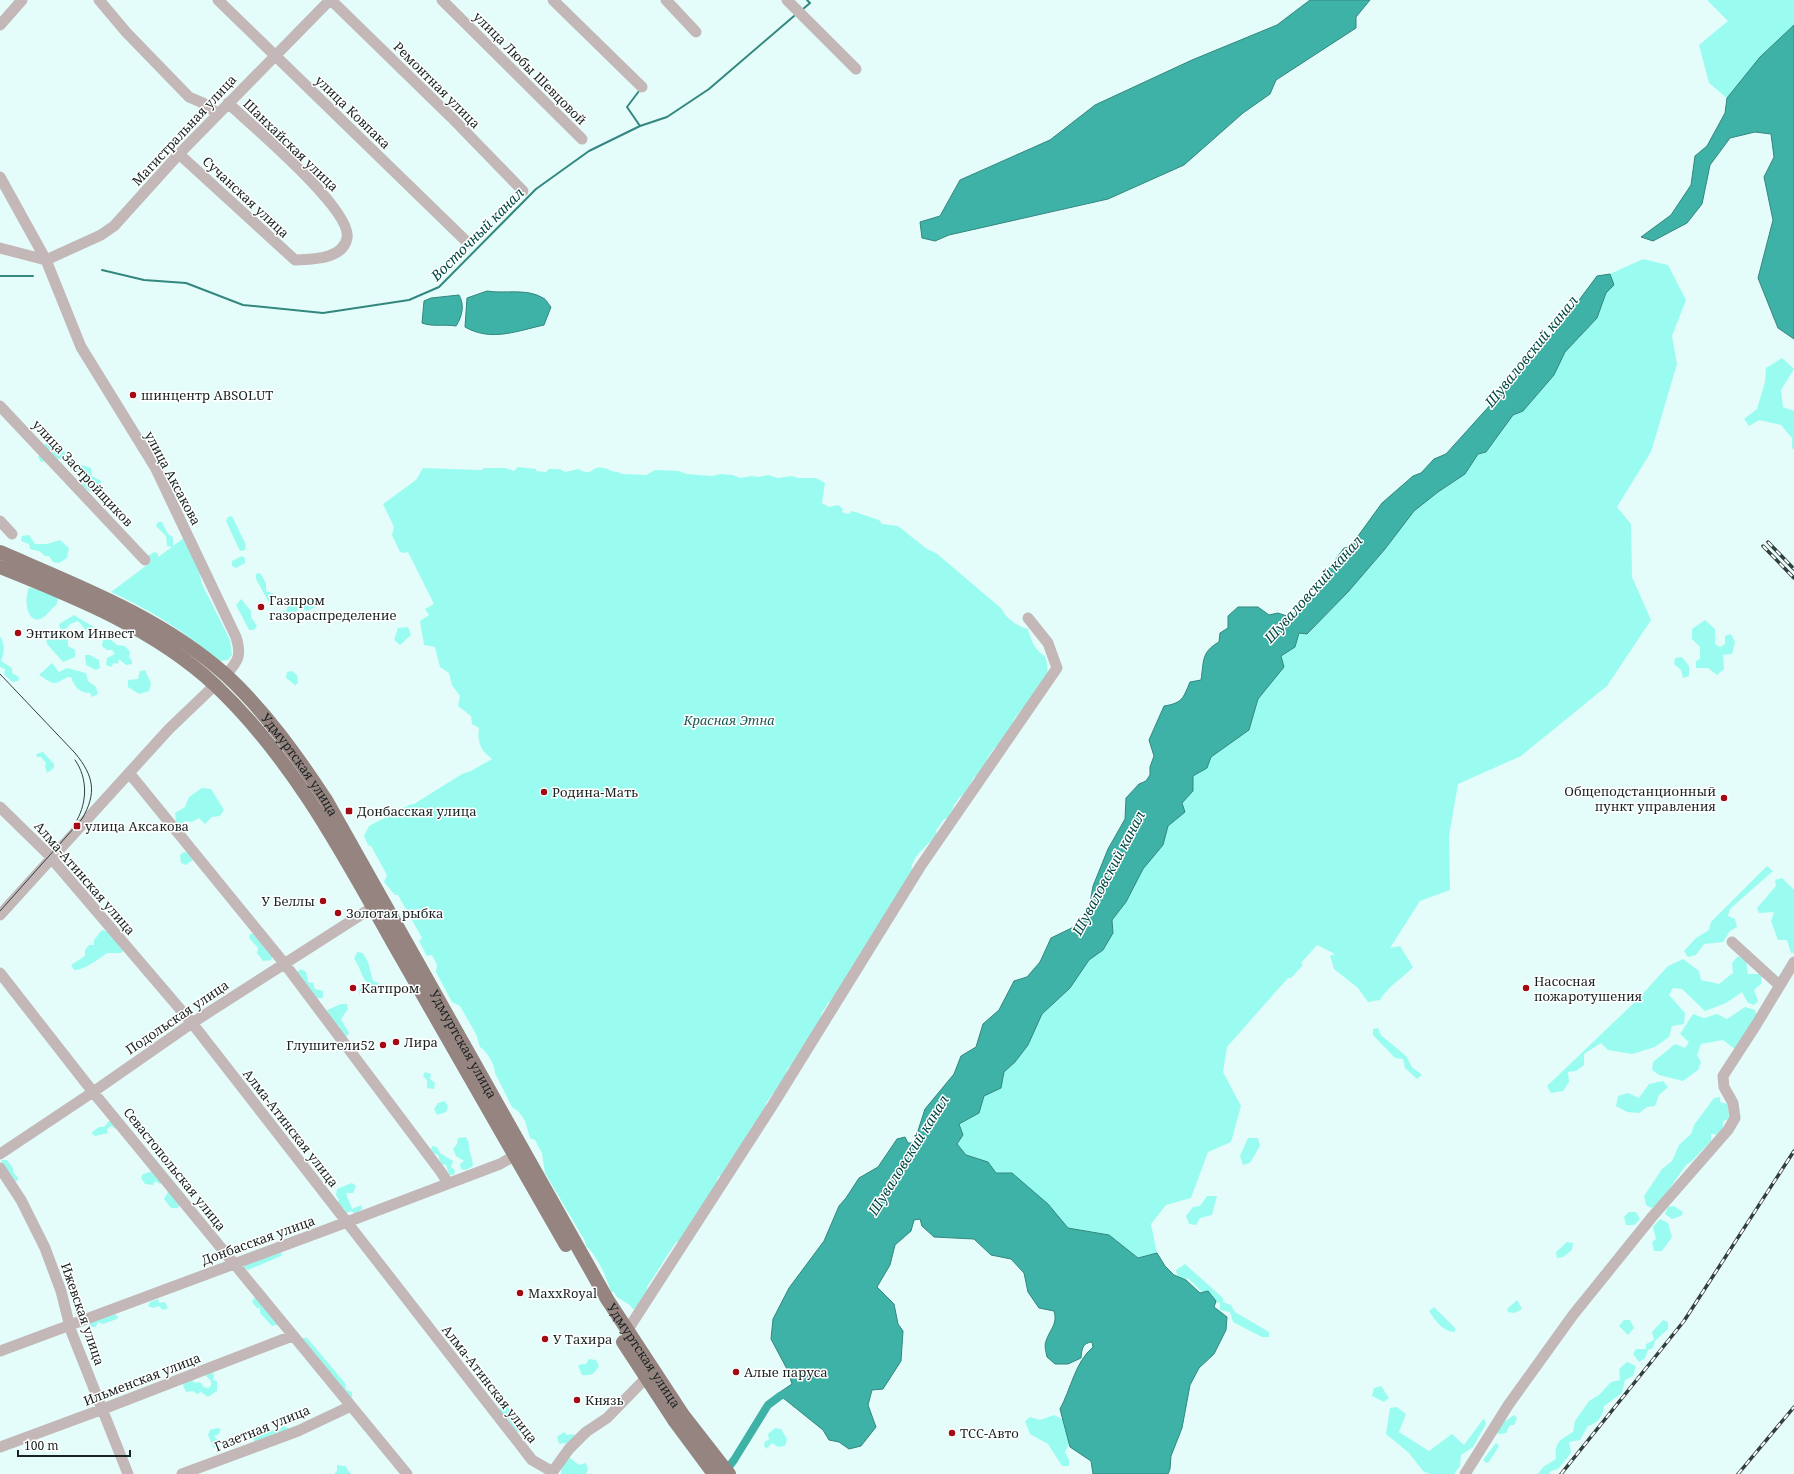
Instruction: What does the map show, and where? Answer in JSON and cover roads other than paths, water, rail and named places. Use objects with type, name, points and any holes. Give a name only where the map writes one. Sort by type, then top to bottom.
[{"type":"main road","name":"Удмуртская улица","points":[[0,552],[155,624],[226,675],[269,721],[300,761],[326,800],[519,1153],[646,1378],[714,1467],[729,1474]]},
{"type":"main road","name":"Удмуртская улица","points":[[0,567],[79,601],[146,634],[215,685],[260,733],[315,806],[519,1153],[627,1331],[683,1415],[714,1467]]},
{"type":"main road","points":[[215,685],[226,675]]},
{"type":"street","points":[[0,25],[22,0]]},
{"type":"street","points":[[99,0],[126,32],[189,97],[204,103],[218,114]]},
{"type":"street","name":"улица Ковпака","points":[[218,0],[468,243]]},
{"type":"street","name":"Магистральная улица","points":[[46,260],[102,235],[114,226],[179,154],[274,56],[331,0]]},
{"type":"street","name":"Ремонтная улица","points":[[331,0],[450,117],[522,191]]},
{"type":"street","name":"улица Любы Шевцовой","points":[[442,0],[582,139]]},
{"type":"street","points":[[553,0],[642,87]]},
{"type":"street","points":[[666,0],[696,32]]},
{"type":"street","points":[[786,0],[856,69]]},
{"type":"street","name":"Шанхайская улица","points":[[228,103],[314,183],[330,202],[347,228],[347,239],[340,250],[328,257],[295,260]]},
{"type":"street","name":"Сучанская улица","points":[[179,154],[295,260]]},
{"type":"street","name":"улица Аксакова","points":[[0,177],[46,260],[81,347],[155,467],[236,637],[240,650],[239,657],[226,675]]},
{"type":"street","points":[[0,248],[46,260]]},
{"type":"street","name":"улица Застройщиков","points":[[0,406],[145,560]]},
{"type":"street","points":[[0,521],[12,534]]},
{"type":"street","points":[[627,1331],[774,1103],[920,867],[1057,668],[1048,643],[1028,618]]},
{"type":"street","points":[[0,915],[130,774],[169,729],[215,685]]},
{"type":"street","points":[[130,774],[284,963],[448,1183]]},
{"type":"street","name":"Алма-Атинская улица","points":[[0,807],[52,858],[192,1023],[532,1460],[552,1473]]},
{"type":"street","name":"Подольская улица","points":[[0,1154],[93,1092],[192,1023],[373,907]]},
{"type":"street","points":[[1732,942],[1779,986]]},
{"type":"street","points":[[1465,1474],[1510,1404],[1573,1315],[1652,1217],[1728,1130],[1735,1118],[1733,1103],[1724,1087],[1723,1076],[1794,962]]},
{"type":"street","name":"Севастопольская улица","points":[[0,973],[93,1092],[292,1336],[407,1474]]},
{"type":"street","name":"Донбасская улица","points":[[0,1351],[347,1222],[448,1183],[519,1153]]},
{"type":"street","name":"Ижевская улица","points":[[0,1168],[21,1200],[45,1248],[61,1291],[70,1325],[128,1474]]},
{"type":"street","name":"Ильменская улица","points":[[0,1447],[292,1336]]},
{"type":"street","points":[[552,1473],[569,1449],[586,1432],[607,1418],[646,1378]]},
{"type":"street","name":"Газетная улица","points":[[182,1474],[298,1431],[351,1406]]},
{"type":"water","points":[[1310,0],[1370,0],[1356,17],[1356,28],[1276,80],[1270,94],[1243,113],[1184,165],[1108,199],[949,235],[935,241],[922,238],[920,222],[940,216],[960,180],[1050,140],[1095,105],[1192,60],[1277,25]]},
{"type":"water","points":[[1794,25],[1794,339],[1778,328],[1758,278],[1773,220],[1764,177],[1774,157],[1771,134],[1755,132],[1730,138],[1710,165],[1702,204],[1687,223],[1653,241],[1641,237],[1671,215],[1691,185],[1695,156],[1707,146],[1725,113],[1727,98],[1760,57]]},
{"type":"water","points":[[1610,274],[1614,285],[1606,293],[1597,318],[1565,352],[1554,375],[1523,411],[1513,415],[1486,452],[1478,454],[1465,474],[1438,492],[1414,511],[1385,549],[1348,592],[1307,634],[1299,633],[1295,647],[1281,656],[1284,667],[1258,699],[1249,730],[1211,757],[1207,768],[1193,776],[1193,791],[1182,803],[1185,812],[1168,826],[1163,845],[1143,869],[1126,902],[1112,920],[1113,933],[1103,950],[1089,960],[1070,988],[1042,1014],[1028,1045],[1015,1062],[1004,1072],[1001,1088],[984,1096],[979,1113],[959,1124],[963,1135],[957,1144],[966,1155],[988,1162],[996,1173],[1012,1173],[1048,1204],[1068,1228],[1109,1235],[1138,1258],[1157,1253],[1165,1266],[1174,1275],[1186,1280],[1200,1293],[1208,1291],[1216,1301],[1214,1307],[1227,1317],[1226,1330],[1214,1354],[1199,1368],[1190,1385],[1182,1428],[1171,1456],[1168,1474],[1093,1474],[1091,1461],[1070,1447],[1060,1409],[1082,1360],[1093,1347],[1092,1342],[1084,1345],[1081,1358],[1068,1364],[1055,1364],[1047,1357],[1045,1347],[1045,1343],[1055,1319],[1054,1311],[1039,1308],[1028,1292],[1024,1273],[1011,1259],[991,1255],[974,1239],[934,1237],[922,1226],[920,1219],[914,1220],[911,1231],[895,1245],[890,1265],[877,1287],[894,1304],[898,1324],[903,1331],[901,1361],[883,1389],[872,1390],[868,1405],[876,1427],[861,1446],[849,1449],[839,1442],[829,1440],[823,1430],[782,1397],[780,1392],[792,1384],[787,1369],[771,1339],[773,1319],[789,1288],[824,1241],[839,1206],[859,1178],[878,1167],[897,1139],[905,1137],[908,1143],[914,1143],[925,1109],[954,1074],[961,1056],[976,1047],[983,1024],[999,1010],[1014,981],[1027,977],[1040,962],[1051,938],[1080,924],[1089,908],[1093,886],[1108,849],[1125,819],[1126,798],[1139,784],[1146,781],[1150,775],[1150,767],[1154,756],[1149,740],[1164,706],[1170,705],[1182,699],[1190,682],[1201,680],[1203,662],[1206,653],[1219,642],[1220,633],[1228,628],[1228,616],[1238,607],[1258,607],[1269,615],[1278,613],[1290,617],[1320,588],[1322,578],[1344,548],[1350,547],[1382,503],[1413,476],[1421,473],[1434,459],[1446,454],[1501,393],[1541,345],[1556,331],[1597,276]]},
{"type":"water","points":[[487,291],[523,292],[537,295],[544,299],[551,307],[544,325],[494,335],[485,334],[465,327],[467,298]]},
{"type":"water","points":[[459,295],[462,303],[462,311],[456,326],[430,325],[422,323],[424,301],[431,298]]},
{"type":"waterway","name":"Восточный канал","points":[[803,9],[810,3],[807,0]]},
{"type":"waterway","name":"Восточный канал","points":[[102,270],[144,280],[186,283],[243,305],[323,313],[409,300],[439,287],[536,189],[589,151],[640,126],[667,117],[709,89],[794,16]]},
{"type":"waterway","points":[[639,91],[627,107],[640,126]]},
{"type":"waterway","name":"Восточный канал","points":[[0,276],[33,276]]},
{"type":"waterway","name":"Шуваловский канал","points":[[724,1473],[734,1460],[768,1405],[780,1396],[791,1391]]},
{"type":"tram line","points":[[0,674],[75,753],[86,769],[90,777],[91,785],[90,801],[82,819],[0,911]]},
{"type":"tram line","points":[[75,760],[82,774],[85,790],[83,806],[77,820]]},
{"type":"railway","points":[[1768,542],[1794,569]]},
{"type":"railway","points":[[1763,546],[1794,578]]},
{"type":"railway","points":[[1561,1474],[1684,1321],[1794,1151]]},
{"type":"railway","points":[[1738,1474],[1794,1407]]},
{"type":"place","name":"шинцентр ABSOLUT","points":[[133,395]]},
{"type":"place","name":"Газпром газораспределение","points":[[261,607]]},
{"type":"place","name":"Энтиком Инвест","points":[[18,633]]},
{"type":"place","name":"Родина-Мать","points":[[544,792]]},
{"type":"place","name":"Общеподстанционный пункт управления","points":[[1724,798]]},
{"type":"place","name":"Донбасская улица","points":[[349,811]]},
{"type":"place","name":"улица Аксакова","points":[[77,826]]},
{"type":"place","name":"У Беллы","points":[[323,901]]},
{"type":"place","name":"Золотая рыбка","points":[[338,913]]},
{"type":"place","name":"Катпром","points":[[353,988]]},
{"type":"place","name":"Насосная пожаротушения","points":[[1526,988]]},
{"type":"place","name":"Лира","points":[[396,1042]]},
{"type":"place","name":"Глушители52","points":[[383,1045]]},
{"type":"place","name":"MaxxRoyal","points":[[520,1293]]},
{"type":"place","name":"У Тахира","points":[[545,1339]]},
{"type":"place","name":"Алые паруса","points":[[736,1372]]},
{"type":"place","name":"Князь","points":[[577,1400]]},
{"type":"place","name":"ТСС-Авто","points":[[952,1433]]},
{"type":"park label","name":"Красная Этна","points":[[729,720]]}]
